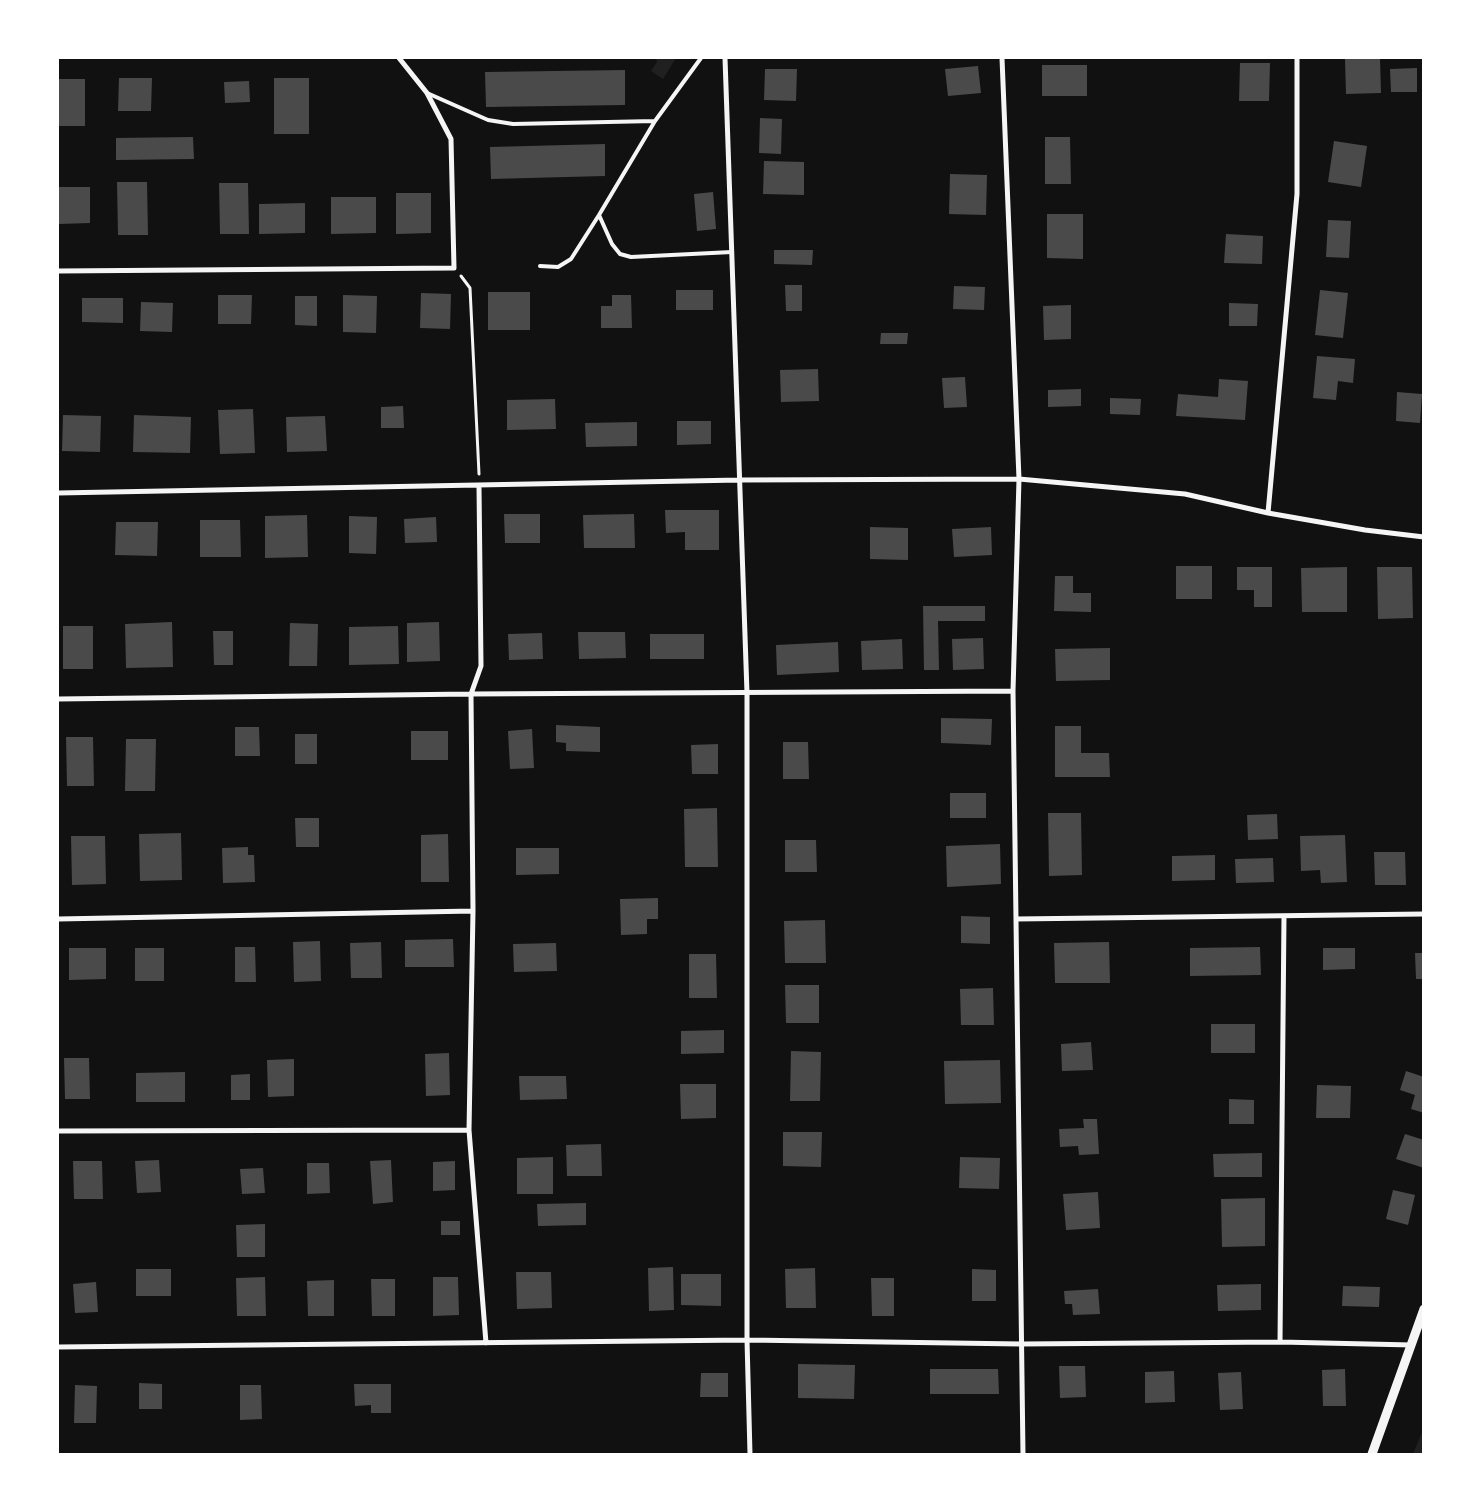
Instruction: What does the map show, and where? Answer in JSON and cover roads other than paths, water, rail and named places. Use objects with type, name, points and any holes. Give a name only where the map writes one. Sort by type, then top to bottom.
[{"type":"street","points":[[58,271],[454,268],[450,139],[427,93],[399,58]]},
{"type":"street","points":[[725,58],[747,693],[747,1340],[750,1454]]},
{"type":"street","points":[[1002,58],[1019,479],[1013,691],[1022,1454]]},
{"type":"street","points":[[1268,513],[1297,194],[1297,58]]},
{"type":"street","points":[[58,492],[740,480],[1019,479],[1185,494],[1268,513],[1365,530],[1424,537]]},
{"type":"street","points":[[479,486],[481,666],[471,694],[473,911],[469,1130],[486,1343]]},
{"type":"street","points":[[58,699],[471,694],[1013,691]]},
{"type":"street","points":[[58,919],[473,911]]},
{"type":"street","points":[[1016,918],[1424,914]]},
{"type":"street","points":[[1280,1342],[1284,916]]},
{"type":"street","points":[[58,1131],[469,1130]]},
{"type":"street","points":[[1372,1454],[1423,1310]]},
{"type":"street","points":[[58,1347],[747,1340],[1021,1344],[1280,1342],[1412,1345]]},
{"type":"lane","points":[[540,266],[558,267],[571,259],[600,215],[655,121],[701,58]]},
{"type":"lane","points":[[427,93],[488,120],[513,124],[655,121]]},
{"type":"lane","points":[[600,215],[612,244],[620,254],[631,257],[732,252]]}]
